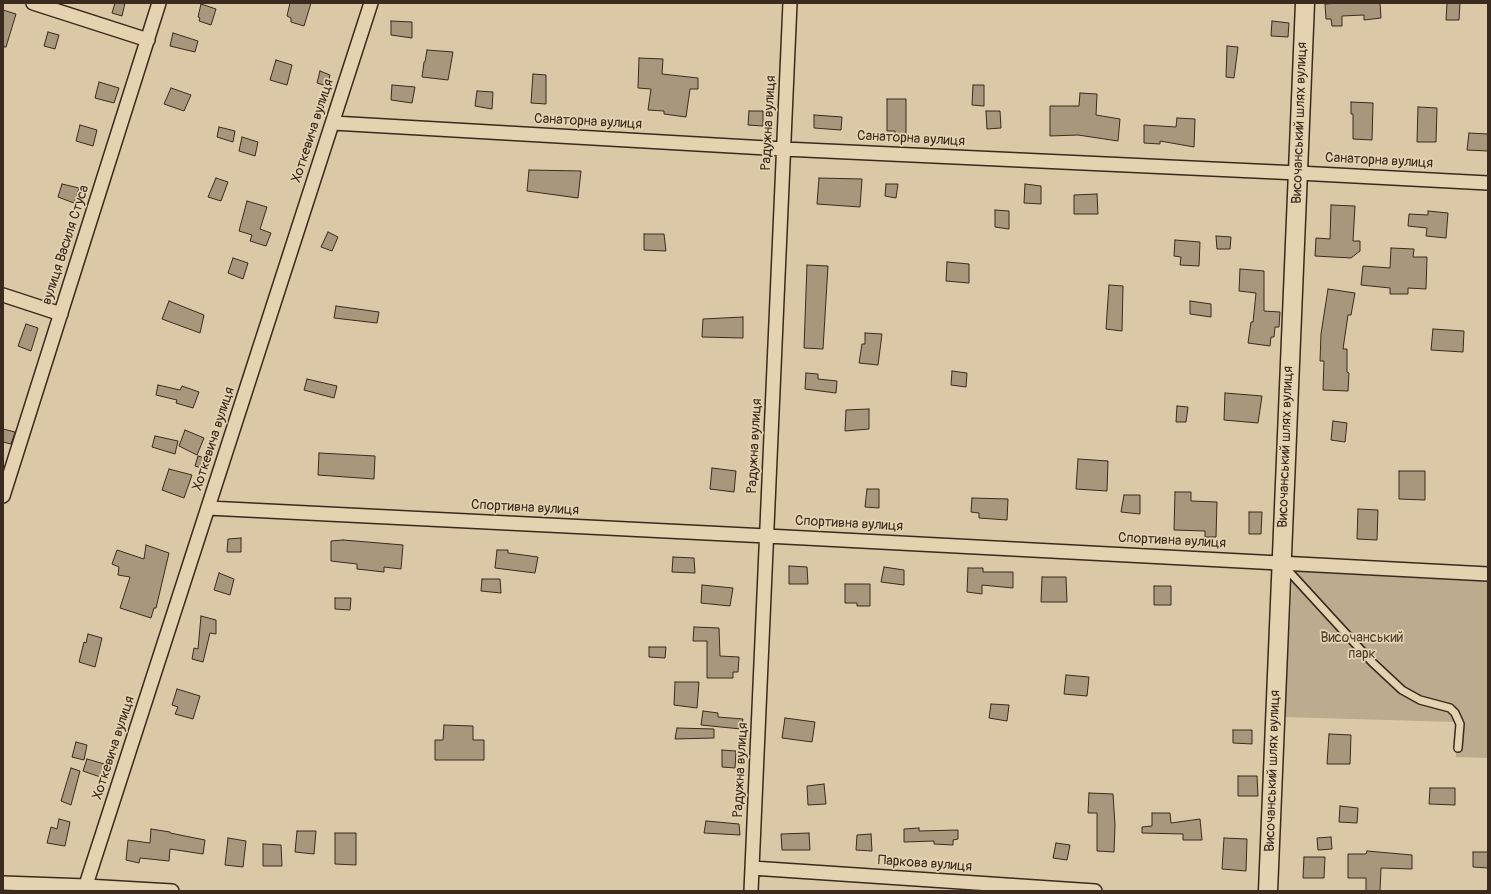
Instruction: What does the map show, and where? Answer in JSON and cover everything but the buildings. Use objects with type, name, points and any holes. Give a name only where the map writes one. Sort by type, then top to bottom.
[{"type":"street","points":[[33,3],[148,40]]},
{"type":"street","name":"вулиця Василя Стуса","points":[[3,496],[159,3]]},
{"type":"street","name":"Хоткевича вулиця","points":[[85,888],[371,3]]},
{"type":"street","name":"Радужна вулиця","points":[[751,891],[790,3]]},
{"type":"street","name":"Височанський шлях вулиця","points":[[1268,891],[1305,3]]},
{"type":"street","name":"Санаторна вулиця","points":[[333,123],[784,149],[1488,183]]},
{"type":"street","points":[[3,295],[61,314]]},
{"type":"street","name":"Спортивна вулиця","points":[[208,508],[1488,574]]},
{"type":"street","name":"Паркова вулиця","points":[[752,868],[1095,891]]},
{"type":"street","points":[[3,883],[172,891]]},
{"type":"lane","points":[[1281,563],[1372,662],[1402,690],[1420,700],[1450,708],[1455,713],[1460,724],[1458,748]]},
{"type":"green space","name":"Височанський парк","points":[[1293,569],[1488,580],[1488,758],[1456,757],[1455,722],[1284,717]]}]
